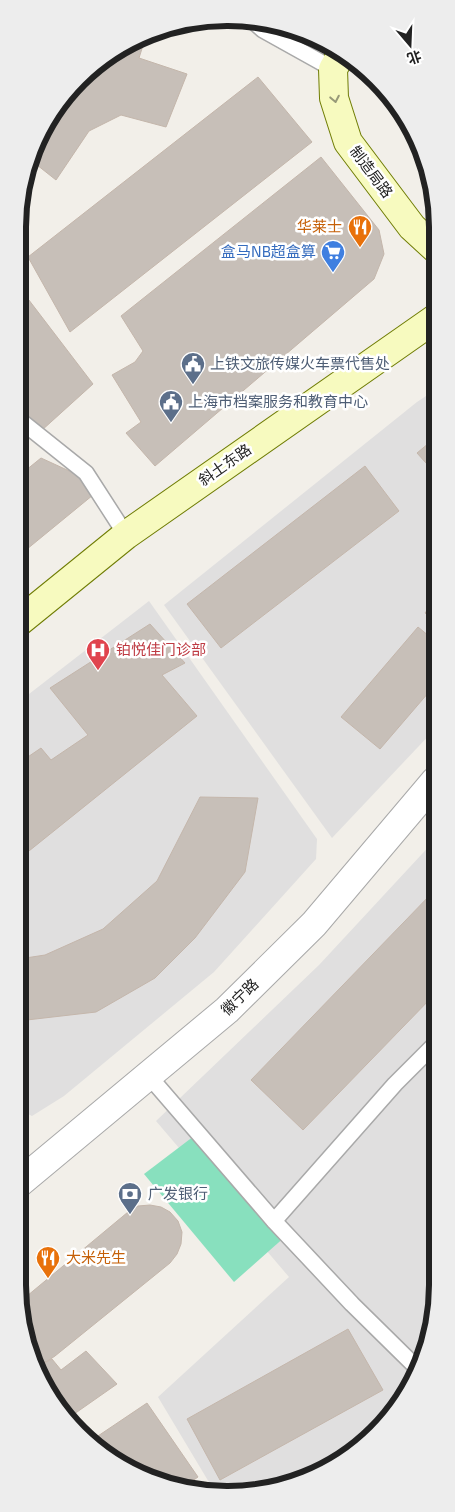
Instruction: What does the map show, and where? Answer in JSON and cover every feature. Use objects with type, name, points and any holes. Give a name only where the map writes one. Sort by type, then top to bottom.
[{"type":"main road","name":"制造局路","points":[[338,61],[334,98],[348,142],[412,227],[429,243]]},
{"type":"main road","name":"斜土东路","points":[[26,616],[126,535],[429,323]]},
{"type":"street","name":"徽宁路","points":[[26,1177],[227,1010],[314,924],[429,788]]},
{"type":"lane","points":[[262,29],[338,61]]},
{"type":"lane","points":[[26,425],[86,473],[126,535]]},
{"type":"lane","points":[[274,1221],[395,1084],[429,1051]]},
{"type":"lane","points":[[148,1075],[274,1221],[352,1304],[412,1363]]},
{"type":"shaded area","points":[[429,394],[429,735],[332,838],[164,605]]},
{"type":"shaded area","points":[[149,601],[317,839],[316,859],[214,972],[64,1096],[32,1116],[26,1113],[26,696]]},
{"type":"shaded area","points":[[429,846],[429,1284],[425,1324],[418,1349],[402,1385],[379,1417],[350,1444],[317,1465],[280,1479],[254,1484],[228,1486],[210,1485],[158,1397],[289,1277],[156,1121],[319,965]]},
{"type":"green space","points":[[198,1133],[287,1235],[234,1282],[144,1174]]},
{"type":"building","points":[[143,45],[139,58],[187,74],[166,127],[121,115],[89,131],[56,180],[37,163],[47,138],[60,116],[76,95],[95,76],[116,60]]},
{"type":"building","points":[[258,77],[312,142],[70,332],[28,257]]},
{"type":"building","points":[[321,157],[379,230],[384,254],[374,279],[155,466],[126,433],[141,422],[112,375],[135,362],[143,351],[121,316]]},
{"type":"building","points":[[26,296],[93,384],[41,431],[26,417]]},
{"type":"building","points":[[429,443],[429,466],[417,453]]},
{"type":"building","points":[[41,458],[78,475],[93,495],[26,550],[26,470]]},
{"type":"building","points":[[365,466],[399,511],[221,648],[187,604]]},
{"type":"building","points":[[429,608],[429,616],[425,613]]},
{"type":"building","points":[[150,624],[185,663],[162,675],[197,716],[26,853],[26,758],[41,748],[51,760],[88,735],[50,688]]},
{"type":"building","points":[[418,627],[429,636],[429,692],[380,749],[341,717]]},
{"type":"building","points":[[200,797],[258,798],[245,872],[195,938],[155,978],[96,1012],[26,1020],[26,958],[45,955],[103,929],[157,881]]},
{"type":"building","points":[[429,896],[429,1000],[303,1130],[251,1080]]},
{"type":"building","points":[[150,1205],[161,1207],[170,1212],[178,1221],[182,1232],[181,1244],[177,1254],[170,1263],[55,1356],[42,1363],[33,1337],[27,1296],[128,1212],[138,1206]]},
{"type":"building","points":[[348,1329],[383,1390],[220,1480],[187,1419]]},
{"type":"building","points":[[86,1351],[117,1384],[74,1414],[53,1385],[42,1363],[52,1359],[61,1370]]},
{"type":"building","points":[[147,1403],[198,1477],[190,1482],[150,1470],[127,1459],[96,1437]]},
{"type":"place","name":"华莱士","points":[[360,248]]},
{"type":"place","name":"盒马NB超盒算","points":[[333,273]]},
{"type":"place","name":"上铁文旅传媒火车票代售处","points":[[193,385]]},
{"type":"place","name":"上海市档案服务和教育中心","points":[[171,423]]},
{"type":"place","name":"铂悦佳门诊部","points":[[98,671]]},
{"type":"place","name":"广发银行","points":[[130,1215]]},
{"type":"place","name":"大米先生","points":[[48,1279]]}]
